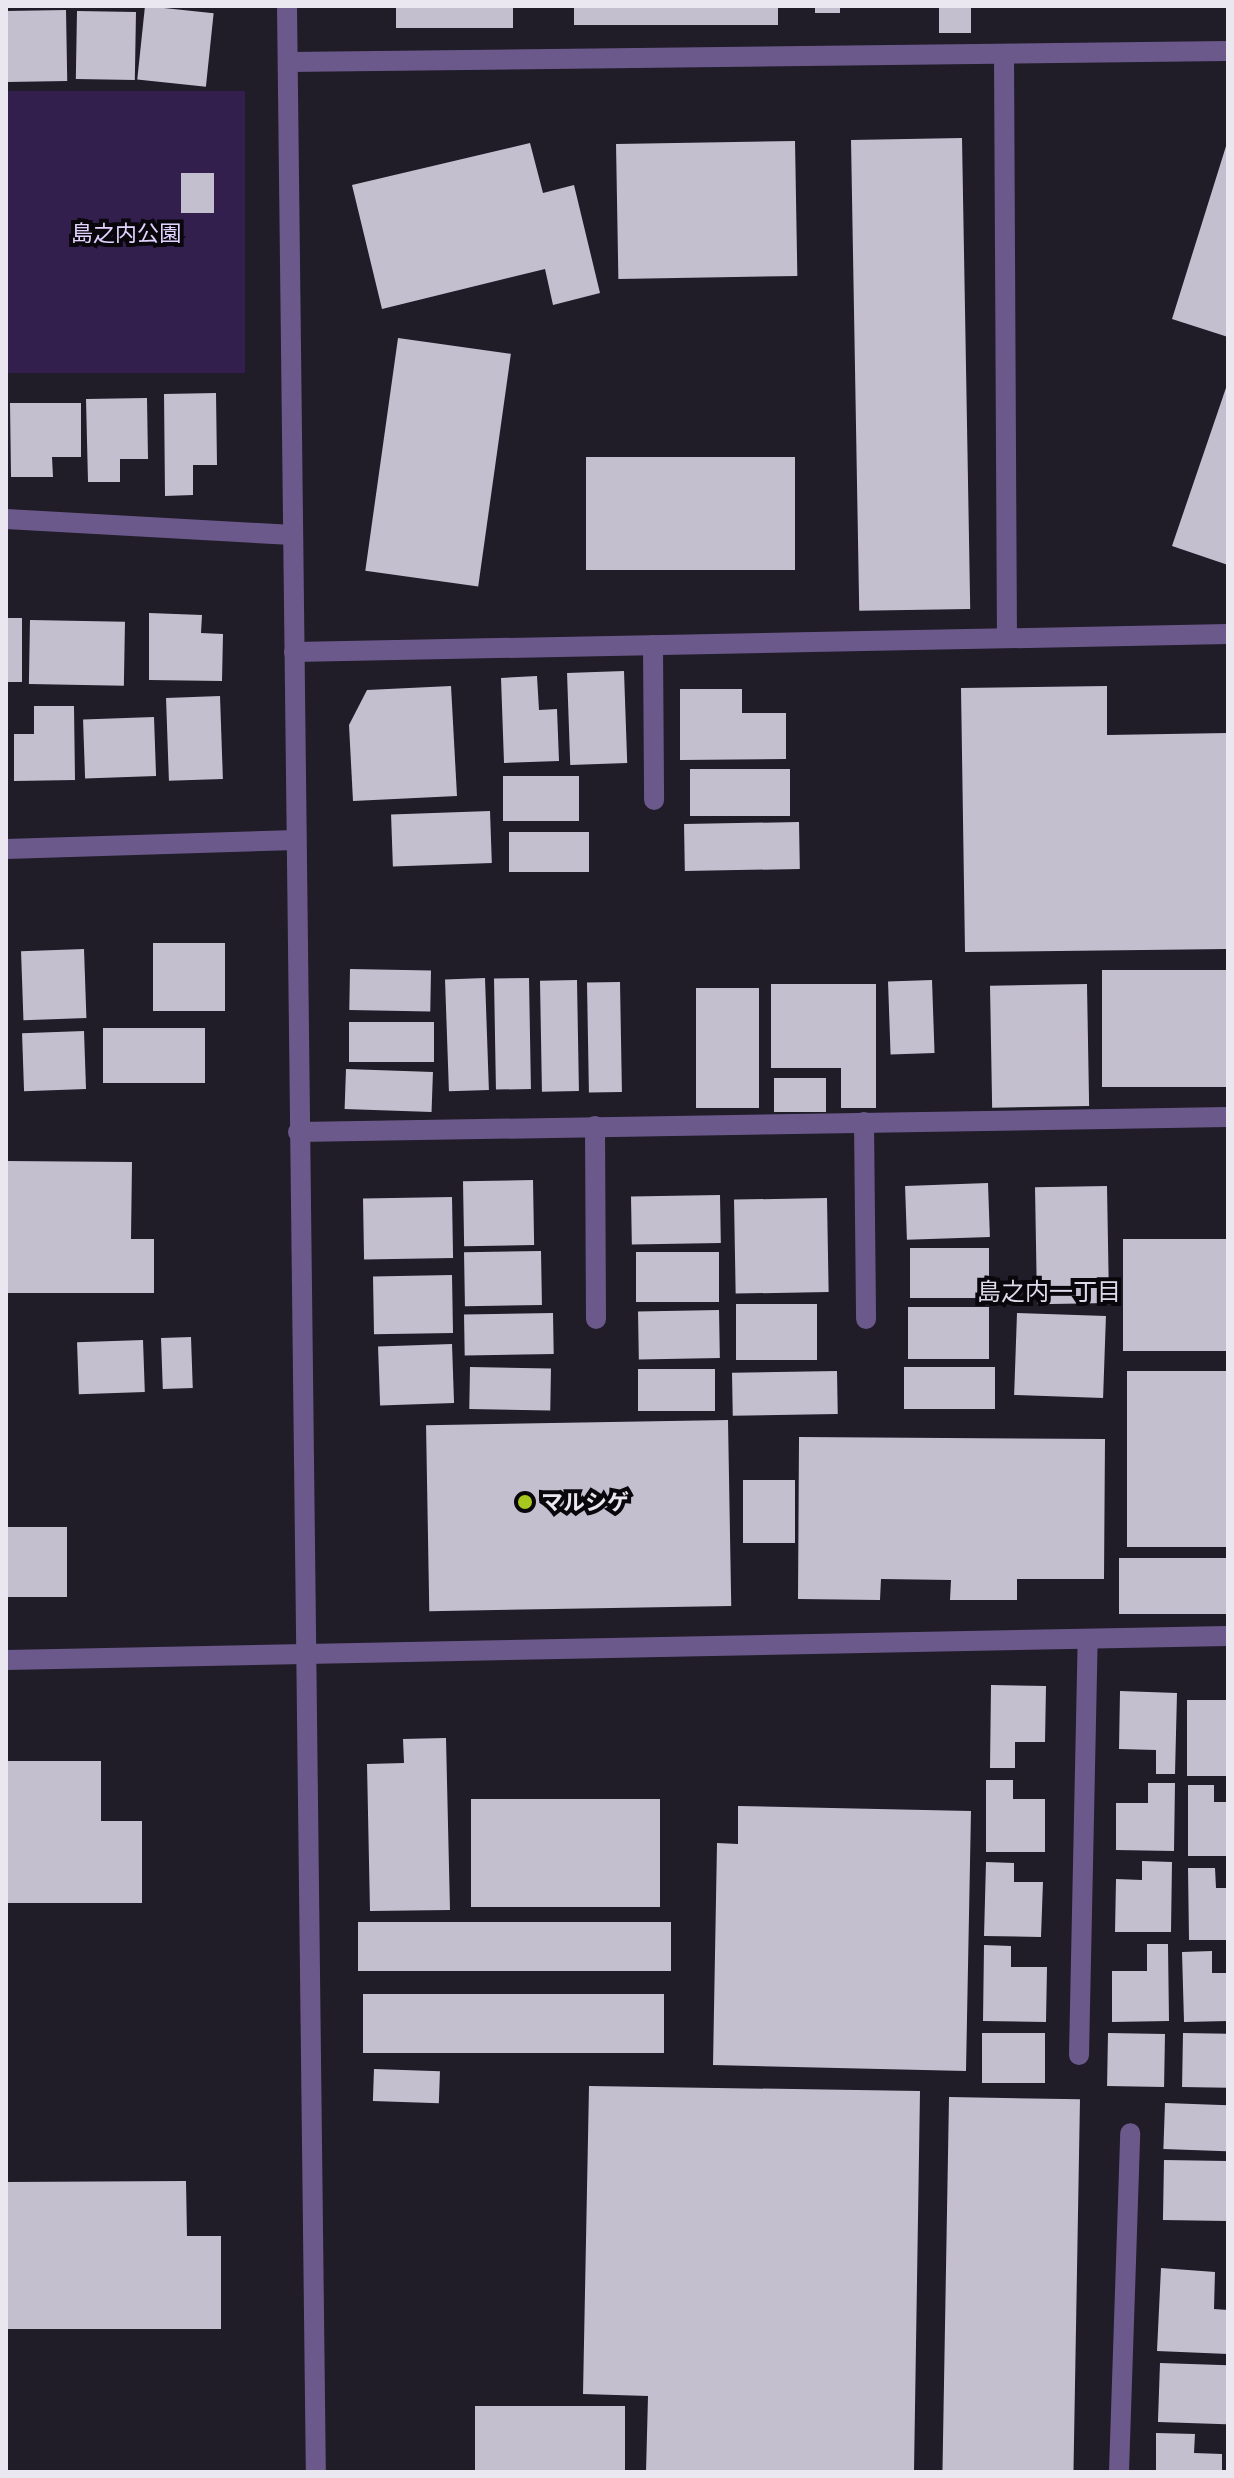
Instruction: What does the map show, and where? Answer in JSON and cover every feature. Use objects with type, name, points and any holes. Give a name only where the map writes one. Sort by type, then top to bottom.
[{"type":"street","points":[[287,6],[303,1657],[316,2472]]},
{"type":"street","points":[[288,62],[1228,51]]},
{"type":"street","points":[[1004,54],[1007,638]]},
{"type":"street","points":[[6,519],[293,535]]},
{"type":"street","points":[[294,652],[1228,634]]},
{"type":"street","points":[[653,645],[654,800]]},
{"type":"street","points":[[6,849],[296,840]]},
{"type":"street","points":[[298,1132],[1228,1117]]},
{"type":"street","points":[[864,1122],[866,1319]]},
{"type":"street","points":[[595,1126],[596,1319]]},
{"type":"street","points":[[6,1660],[303,1657],[1228,1636]]},
{"type":"street","points":[[1079,2055],[1088,1639]]},
{"type":"street","points":[[1119,2472],[1130,2133]]},
{"type":"green space","name":"島之内公園","points":[[6,91],[245,91],[245,373],[6,373]]},
{"type":"building","points":[[145,6],[214,13],[206,87],[137,80]]},
{"type":"building","points":[[396,6],[513,6],[513,28],[396,28]]},
{"type":"building","points":[[574,6],[778,6],[778,25],[574,25]]},
{"type":"building","points":[[815,6],[840,6],[840,13],[815,13]]},
{"type":"building","points":[[939,6],[971,6],[971,33],[939,33]]},
{"type":"building","points":[[66,10],[67,81],[7,82],[6,11]]},
{"type":"building","points":[[77,11],[136,12],[135,80],[76,79]]},
{"type":"building","points":[[962,138],[970,609],[859,611],[851,140]]},
{"type":"building","points":[[795,141],[797,276],[618,279],[616,144]]},
{"type":"building","points":[[530,143],[543,193],[574,185],[600,293],[553,305],[545,269],[382,309],[352,185]]},
{"type":"building","points":[[1228,143],[1228,337],[1172,319]]},
{"type":"building","points":[[181,173],[214,173],[214,213],[181,213]]},
{"type":"building","points":[[398,338],[511,354],[478,587],[365,571]]},
{"type":"building","points":[[1228,382],[1228,565],[1172,546]]},
{"type":"building","points":[[216,393],[217,465],[193,465],[193,495],[165,496],[164,394]]},
{"type":"building","points":[[147,398],[148,459],[120,459],[120,482],[88,482],[86,399]]},
{"type":"building","points":[[10,403],[81,403],[81,457],[52,457],[53,477],[11,477]]},
{"type":"building","points":[[586,457],[795,457],[795,570],[586,570]]},
{"type":"building","points":[[149,613],[202,615],[201,633],[223,634],[222,681],[149,680]]},
{"type":"building","points":[[6,618],[22,618],[22,682],[6,682]]},
{"type":"building","points":[[30,620],[125,622],[124,686],[29,684]]},
{"type":"building","points":[[624,671],[627,763],[570,765],[567,673]]},
{"type":"building","points":[[537,676],[539,710],[557,709],[559,761],[504,763],[501,678]]},
{"type":"building","points":[[451,686],[457,796],[353,801],[349,725],[367,690]]},
{"type":"building","points":[[1107,686],[1107,735],[1228,733],[1228,949],[965,952],[961,688]]},
{"type":"building","points":[[680,689],[742,689],[742,713],[786,713],[786,759],[680,760]]},
{"type":"building","points":[[220,696],[223,779],[169,781],[166,698]]},
{"type":"building","points":[[34,706],[74,706],[75,780],[14,781],[14,734],[34,734]]},
{"type":"building","points":[[154,717],[156,776],[85,778],[83,719]]},
{"type":"building","points":[[690,769],[790,769],[790,816],[690,816]]},
{"type":"building","points":[[503,776],[579,776],[579,821],[503,821]]},
{"type":"building","points":[[490,811],[492,863],[393,866],[391,814]]},
{"type":"building","points":[[799,822],[800,869],[685,871],[684,824]]},
{"type":"building","points":[[509,832],[589,832],[589,872],[509,872]]},
{"type":"building","points":[[153,943],[225,943],[225,1011],[153,1011]]},
{"type":"building","points":[[84,949],[86,1018],[23,1020],[21,951]]},
{"type":"building","points":[[350,969],[431,970],[430,1011],[349,1010]]},
{"type":"building","points":[[1102,970],[1228,970],[1228,1087],[1102,1087]]},
{"type":"building","points":[[485,978],[489,1090],[449,1091],[445,979]]},
{"type":"building","points":[[529,978],[531,1089],[496,1090],[494,979]]},
{"type":"building","points":[[577,980],[579,1091],[542,1092],[540,981]]},
{"type":"building","points":[[932,980],[935,1053],[891,1054],[888,982]]},
{"type":"building","points":[[620,982],[622,1092],[589,1093],[587,983]]},
{"type":"building","points":[[771,984],[876,984],[876,1108],[841,1108],[841,1068],[771,1068]]},
{"type":"building","points":[[1087,984],[1089,1106],[992,1108],[990,986]]},
{"type":"building","points":[[696,988],[759,988],[759,1108],[696,1108]]},
{"type":"building","points":[[349,1022],[434,1022],[434,1062],[349,1062]]},
{"type":"building","points":[[103,1028],[205,1028],[205,1083],[103,1083]]},
{"type":"building","points":[[84,1031],[86,1089],[24,1091],[22,1033]]},
{"type":"building","points":[[346,1069],[433,1072],[432,1112],[345,1109]]},
{"type":"building","points":[[774,1078],[826,1078],[826,1112],[774,1112]]},
{"type":"building","points":[[6,1161],[132,1162],[131,1239],[154,1239],[154,1293],[6,1293]]},
{"type":"building","points":[[533,1180],[534,1245],[464,1246],[463,1181]]},
{"type":"building","points":[[988,1183],[990,1237],[907,1240],[905,1186]]},
{"type":"building","points":[[1107,1186],[1109,1303],[1037,1304],[1035,1187]]},
{"type":"building","points":[[720,1195],[721,1243],[632,1245],[631,1197]]},
{"type":"building","points":[[452,1197],[453,1258],[364,1260],[363,1199]]},
{"type":"building","points":[[827,1198],[829,1292],[736,1294],[734,1200]]},
{"type":"building","points":[[1123,1239],[1228,1239],[1228,1351],[1123,1351]]},
{"type":"building","points":[[910,1248],[989,1248],[989,1298],[910,1298]]},
{"type":"building","points":[[541,1251],[542,1305],[465,1306],[464,1252]]},
{"type":"building","points":[[636,1252],[719,1252],[719,1302],[636,1302]]},
{"type":"building","points":[[452,1275],[453,1333],[374,1334],[373,1276]]},
{"type":"building","points":[[736,1304],[817,1304],[817,1360],[736,1360]]},
{"type":"building","points":[[908,1307],[989,1307],[989,1359],[908,1359]]},
{"type":"building","points":[[719,1310],[720,1358],[639,1359],[638,1311]]},
{"type":"building","points":[[553,1313],[554,1354],[465,1356],[464,1315]]},
{"type":"building","points":[[1017,1313],[1106,1316],[1103,1398],[1014,1395]]},
{"type":"building","points":[[191,1337],[193,1388],[163,1389],[161,1338]]},
{"type":"building","points":[[143,1340],[145,1392],[79,1394],[77,1342]]},
{"type":"building","points":[[452,1344],[454,1403],[380,1406],[378,1347]]},
{"type":"building","points":[[470,1367],[551,1368],[550,1410],[469,1409]]},
{"type":"building","points":[[904,1367],[995,1367],[995,1409],[904,1409]]},
{"type":"building","points":[[638,1369],[715,1369],[715,1411],[638,1411]]},
{"type":"building","points":[[837,1371],[838,1414],[733,1416],[732,1373]]},
{"type":"building","points":[[1127,1371],[1228,1371],[1228,1547],[1127,1547]]},
{"type":"building","points":[[728,1420],[731,1606],[429,1611],[426,1425]]},
{"type":"building","points":[[799,1437],[1105,1439],[1104,1579],[1017,1579],[1017,1600],[950,1600],[951,1580],[881,1579],[880,1600],[798,1599]]},
{"type":"building","points":[[743,1480],[795,1480],[795,1543],[743,1543]]},
{"type":"building","points":[[6,1527],[67,1527],[67,1597],[6,1597]]},
{"type":"building","points":[[1119,1558],[1228,1558],[1228,1614],[1119,1614]]},
{"type":"building","points":[[991,1685],[1046,1686],[1045,1742],[1015,1742],[1015,1768],[990,1768]]},
{"type":"building","points":[[1120,1691],[1177,1693],[1175,1774],[1156,1774],[1156,1750],[1119,1749]]},
{"type":"building","points":[[1187,1700],[1228,1700],[1228,1776],[1187,1776]]},
{"type":"building","points":[[446,1738],[450,1910],[370,1911],[367,1764],[404,1763],[403,1739]]},
{"type":"building","points":[[6,1761],[101,1761],[101,1821],[142,1821],[142,1903],[6,1903]]},
{"type":"building","points":[[986,1780],[1013,1780],[1013,1799],[1045,1799],[1045,1852],[986,1852]]},
{"type":"building","points":[[1148,1783],[1175,1783],[1174,1851],[1116,1850],[1116,1803],[1148,1803]]},
{"type":"building","points":[[1188,1785],[1214,1785],[1214,1802],[1228,1802],[1228,1856],[1188,1856]]},
{"type":"building","points":[[471,1799],[660,1799],[660,1907],[471,1907]]},
{"type":"building","points":[[738,1806],[971,1811],[966,2071],[713,2065],[717,1843],[738,1844]]},
{"type":"building","points":[[1142,1861],[1172,1862],[1171,1932],[1115,1932],[1116,1879],[1142,1880]]},
{"type":"building","points":[[986,1862],[1014,1863],[1014,1882],[1043,1882],[1041,1937],[984,1936]]},
{"type":"building","points":[[1188,1868],[1215,1868],[1216,1888],[1228,1888],[1228,1940],[1189,1940]]},
{"type":"building","points":[[358,1922],[671,1922],[671,1971],[358,1971]]},
{"type":"building","points":[[1147,1944],[1168,1944],[1169,2021],[1112,2022],[1112,1971],[1147,1971]]},
{"type":"building","points":[[984,1945],[1011,1946],[1011,1967],[1047,1967],[1046,2022],[983,2021]]},
{"type":"building","points":[[1212,1951],[1212,1973],[1228,1973],[1228,2021],[1184,2022],[1182,1952]]},
{"type":"building","points":[[363,1994],[664,1994],[664,2053],[363,2053]]},
{"type":"building","points":[[982,2033],[1045,2033],[1045,2083],[982,2083]]},
{"type":"building","points":[[1108,2033],[1165,2034],[1164,2087],[1107,2086]]},
{"type":"building","points":[[1183,2033],[1228,2034],[1227,2088],[1182,2087]]},
{"type":"building","points":[[374,2069],[440,2071],[439,2103],[373,2101]]},
{"type":"building","points":[[589,2086],[920,2091],[914,2472],[646,2472],[648,2396],[583,2394]]},
{"type":"building","points":[[949,2097],[1080,2099],[1073,2472],[942,2472]]},
{"type":"building","points":[[1165,2103],[1228,2105],[1226,2151],[1163,2149]]},
{"type":"building","points":[[1164,2160],[1228,2161],[1227,2221],[1163,2220]]},
{"type":"building","points":[[186,2181],[187,2236],[221,2236],[221,2329],[6,2329],[6,2182]]},
{"type":"building","points":[[1161,2268],[1215,2272],[1214,2309],[1228,2310],[1228,2354],[1157,2351]]},
{"type":"building","points":[[1160,2363],[1228,2365],[1226,2424],[1158,2422]]},
{"type":"building","points":[[475,2406],[625,2406],[625,2472],[475,2472]]},
{"type":"building","points":[[1156,2433],[1195,2434],[1194,2453],[1222,2454],[1222,2472],[1156,2472]]},
{"type":"place","name":"マルシゲ","points":[[525,1502]]},
{"type":"district","name":"島之内一丁目","points":[[1049,1291]]}]
